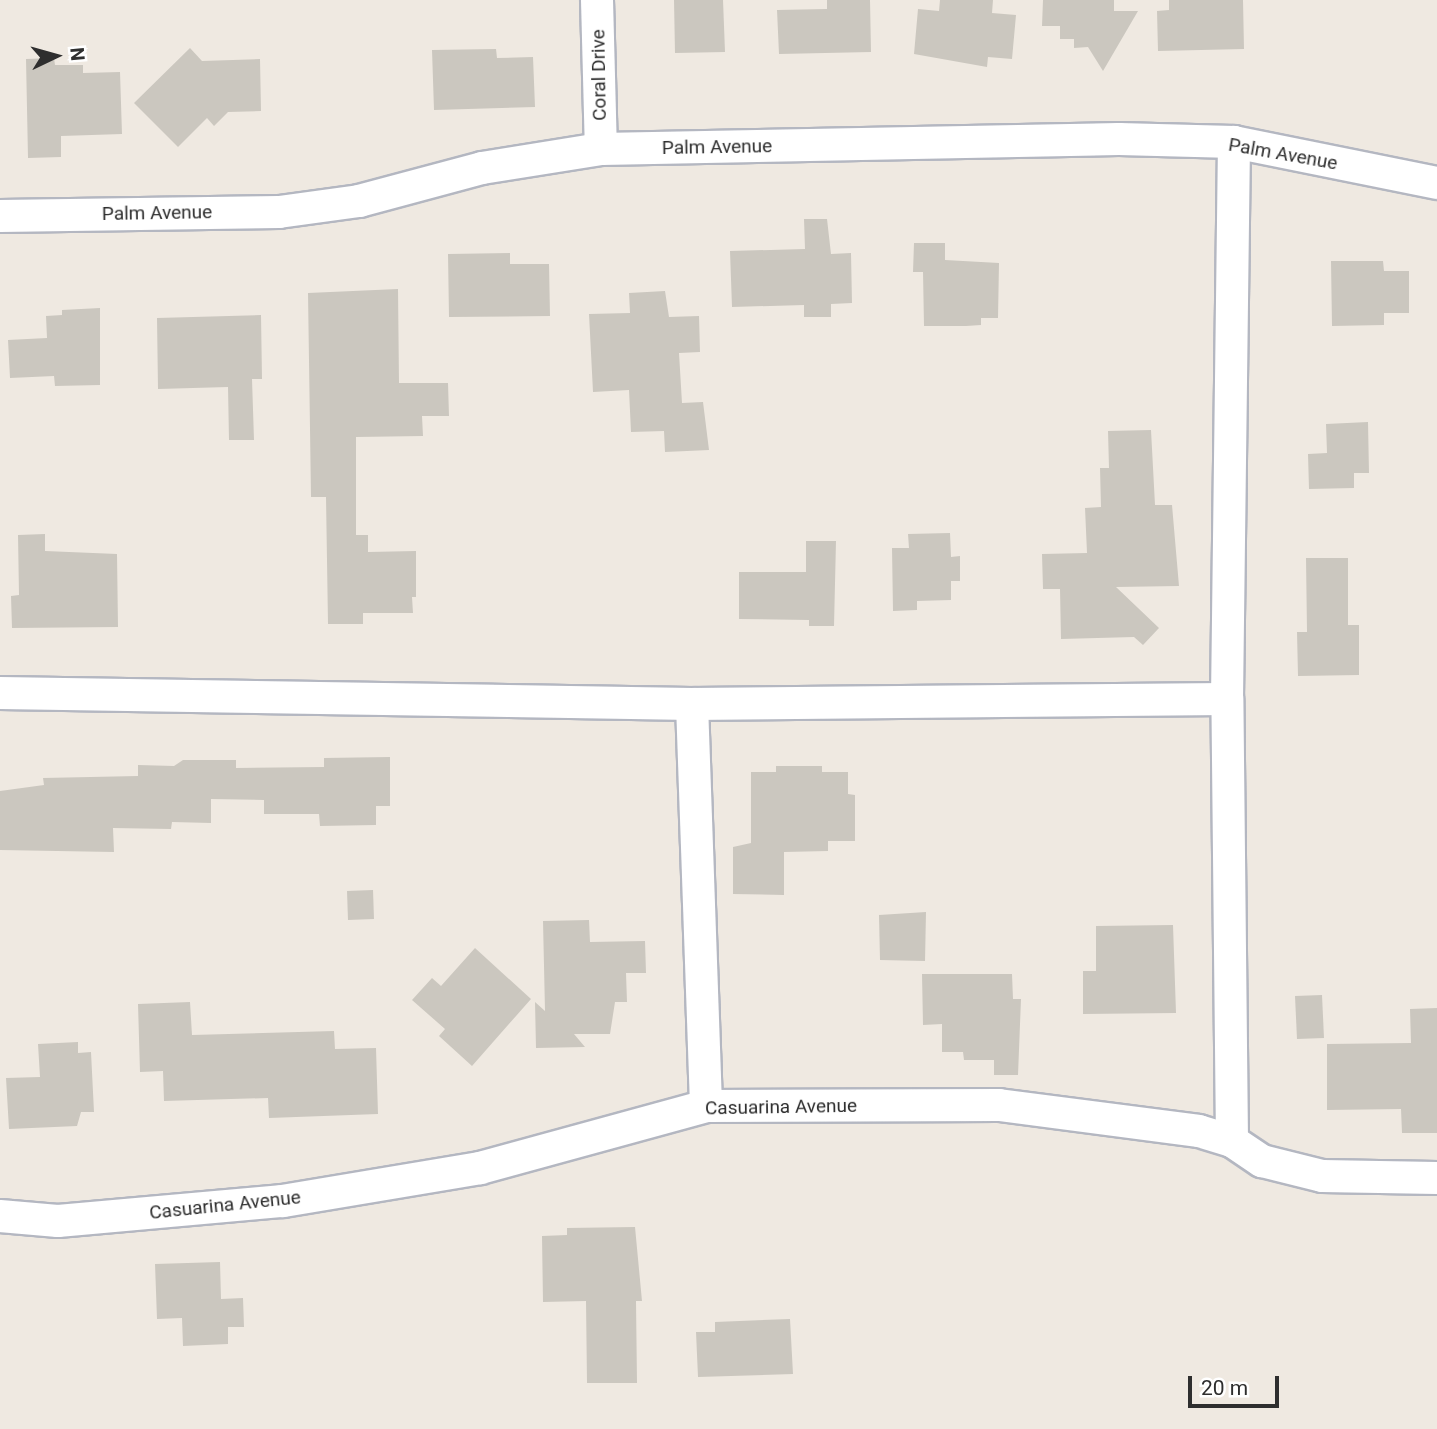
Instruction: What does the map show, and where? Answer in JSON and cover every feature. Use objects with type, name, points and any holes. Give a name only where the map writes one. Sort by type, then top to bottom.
[{"type":"street","name":"Coral Drive","points":[[597,0],[601,149]]},
{"type":"street","name":"Palm Avenue","points":[[0,216],[279,212],[359,201],[482,168],[601,149],[1119,139],[1234,142],[1437,183]]},
{"type":"street","points":[[1232,1141],[1227,699],[1234,142]]},
{"type":"street","points":[[0,693],[692,704],[1227,699]]},
{"type":"street","points":[[692,704],[706,1106]]},
{"type":"street","name":"Casuarina Avenue","points":[[0,1216],[58,1221],[283,1201],[480,1168],[706,1106],[999,1105],[1188,1129],[1232,1141],[1262,1161],[1322,1176],[1437,1178]]},
{"type":"building","points":[[674,0],[723,0],[725,52],[675,53]]},
{"type":"building","points":[[827,0],[870,0],[871,52],[779,54],[777,10],[827,9]]},
{"type":"building","points":[[940,0],[993,0],[992,13],[1016,15],[1012,59],[988,57],[987,67],[914,54],[918,9],[939,11]]},
{"type":"building","points":[[1043,0],[1114,0],[1114,11],[1138,11],[1103,71],[1088,47],[1074,48],[1074,39],[1060,39],[1060,26],[1042,26]]},
{"type":"building","points":[[1169,0],[1243,0],[1244,49],[1158,51],[1157,11],[1169,10]]},
{"type":"building","points":[[190,48],[202,61],[260,59],[261,111],[228,112],[214,126],[207,118],[178,147],[134,103]]},
{"type":"building","points":[[496,49],[497,58],[533,57],[535,107],[434,110],[432,50]]},
{"type":"building","points":[[54,58],[55,65],[83,65],[83,73],[120,72],[122,134],[61,136],[61,157],[28,158],[26,59]]},
{"type":"building","points":[[804,219],[827,219],[831,254],[851,253],[852,303],[831,304],[831,317],[804,317],[804,305],[732,307],[730,251],[805,249]]},
{"type":"building","points":[[914,243],[945,243],[945,260],[999,263],[998,318],[981,318],[981,325],[924,326],[923,272],[913,272]]},
{"type":"building","points":[[510,253],[510,264],[549,264],[550,316],[449,317],[448,254]]},
{"type":"building","points":[[1331,261],[1383,261],[1384,271],[1409,271],[1409,313],[1384,313],[1384,325],[1332,326]]},
{"type":"building","points":[[398,289],[399,383],[448,383],[449,416],[422,416],[423,436],[356,437],[356,535],[368,535],[368,552],[416,551],[416,597],[412,597],[413,613],[363,613],[363,624],[328,624],[326,497],[311,497],[308,293]]},
{"type":"building","points":[[665,291],[669,317],[699,316],[700,352],[679,353],[682,403],[703,402],[709,450],[665,452],[664,431],[631,432],[629,390],[593,392],[589,314],[630,313],[629,293]]},
{"type":"building","points":[[100,308],[100,385],[55,386],[54,376],[10,378],[8,340],[47,338],[46,316],[62,315],[62,310]]},
{"type":"building","points":[[261,315],[262,379],[252,379],[254,440],[229,440],[228,387],[158,389],[157,318]]},
{"type":"building","points":[[1368,422],[1369,473],[1354,473],[1354,488],[1309,489],[1308,454],[1327,453],[1326,424]]},
{"type":"building","points":[[1151,430],[1155,505],[1172,505],[1179,586],[1116,587],[1159,628],[1143,645],[1134,637],[1061,639],[1060,589],[1043,589],[1042,554],[1087,553],[1085,508],[1101,507],[1100,468],[1109,468],[1108,431]]},
{"type":"building","points":[[950,533],[951,557],[960,556],[960,581],[951,581],[951,600],[917,601],[917,610],[893,611],[892,548],[909,548],[908,534]]},
{"type":"building","points":[[45,534],[45,551],[117,554],[118,627],[12,628],[11,596],[19,595],[18,535]]},
{"type":"building","points":[[806,541],[836,541],[834,626],[809,626],[809,620],[739,619],[739,572],[806,572]]},
{"type":"building","points":[[1306,558],[1348,558],[1348,625],[1359,625],[1359,675],[1298,676],[1297,632],[1307,632]]},
{"type":"building","points":[[390,757],[390,806],[376,806],[376,825],[320,826],[319,814],[264,814],[264,800],[211,799],[211,823],[172,822],[171,829],[113,828],[114,852],[0,850],[0,791],[44,785],[43,778],[138,776],[138,765],[174,766],[183,760],[236,760],[236,768],[324,767],[324,758]]},
{"type":"building","points":[[776,766],[822,766],[822,772],[848,772],[848,794],[855,795],[855,841],[828,841],[828,851],[784,852],[784,895],[733,894],[733,847],[751,843],[751,772],[776,772]]},
{"type":"building","points":[[373,890],[374,919],[348,920],[347,891]]},
{"type":"building","points":[[926,912],[925,961],[880,960],[879,915]]},
{"type":"building","points":[[589,920],[590,942],[645,941],[646,973],[626,973],[627,1002],[615,1002],[610,1034],[574,1034],[585,1047],[536,1048],[535,1002],[545,1011],[543,921]]},
{"type":"building","points":[[1173,925],[1176,1013],[1083,1014],[1083,971],[1096,971],[1096,926]]},
{"type":"building","points":[[475,948],[531,999],[472,1066],[439,1036],[445,1029],[412,1000],[432,978],[441,986]]},
{"type":"building","points":[[922,974],[1012,974],[1013,999],[1021,999],[1018,1075],[994,1075],[994,1060],[964,1060],[963,1052],[942,1052],[942,1024],[923,1025]]},
{"type":"building","points":[[1322,995],[1324,1038],[1297,1039],[1295,996]]},
{"type":"building","points":[[190,1002],[192,1035],[334,1031],[335,1049],[376,1048],[378,1114],[269,1118],[268,1098],[164,1101],[163,1071],[140,1072],[138,1004]]},
{"type":"building","points":[[1437,1008],[1437,1133],[1402,1133],[1401,1109],[1327,1110],[1327,1044],[1411,1043],[1410,1009]]},
{"type":"building","points":[[78,1042],[78,1053],[91,1052],[94,1112],[81,1112],[77,1126],[9,1129],[6,1078],[40,1077],[38,1044]]},
{"type":"building","points":[[635,1227],[642,1301],[636,1301],[637,1383],[587,1383],[586,1301],[543,1302],[542,1236],[567,1235],[567,1228]]},
{"type":"building","points":[[220,1262],[221,1299],[243,1298],[244,1327],[228,1327],[228,1344],[183,1346],[182,1318],[157,1319],[155,1264]]},
{"type":"building","points":[[790,1319],[793,1374],[698,1377],[696,1332],[715,1332],[715,1322]]}]
